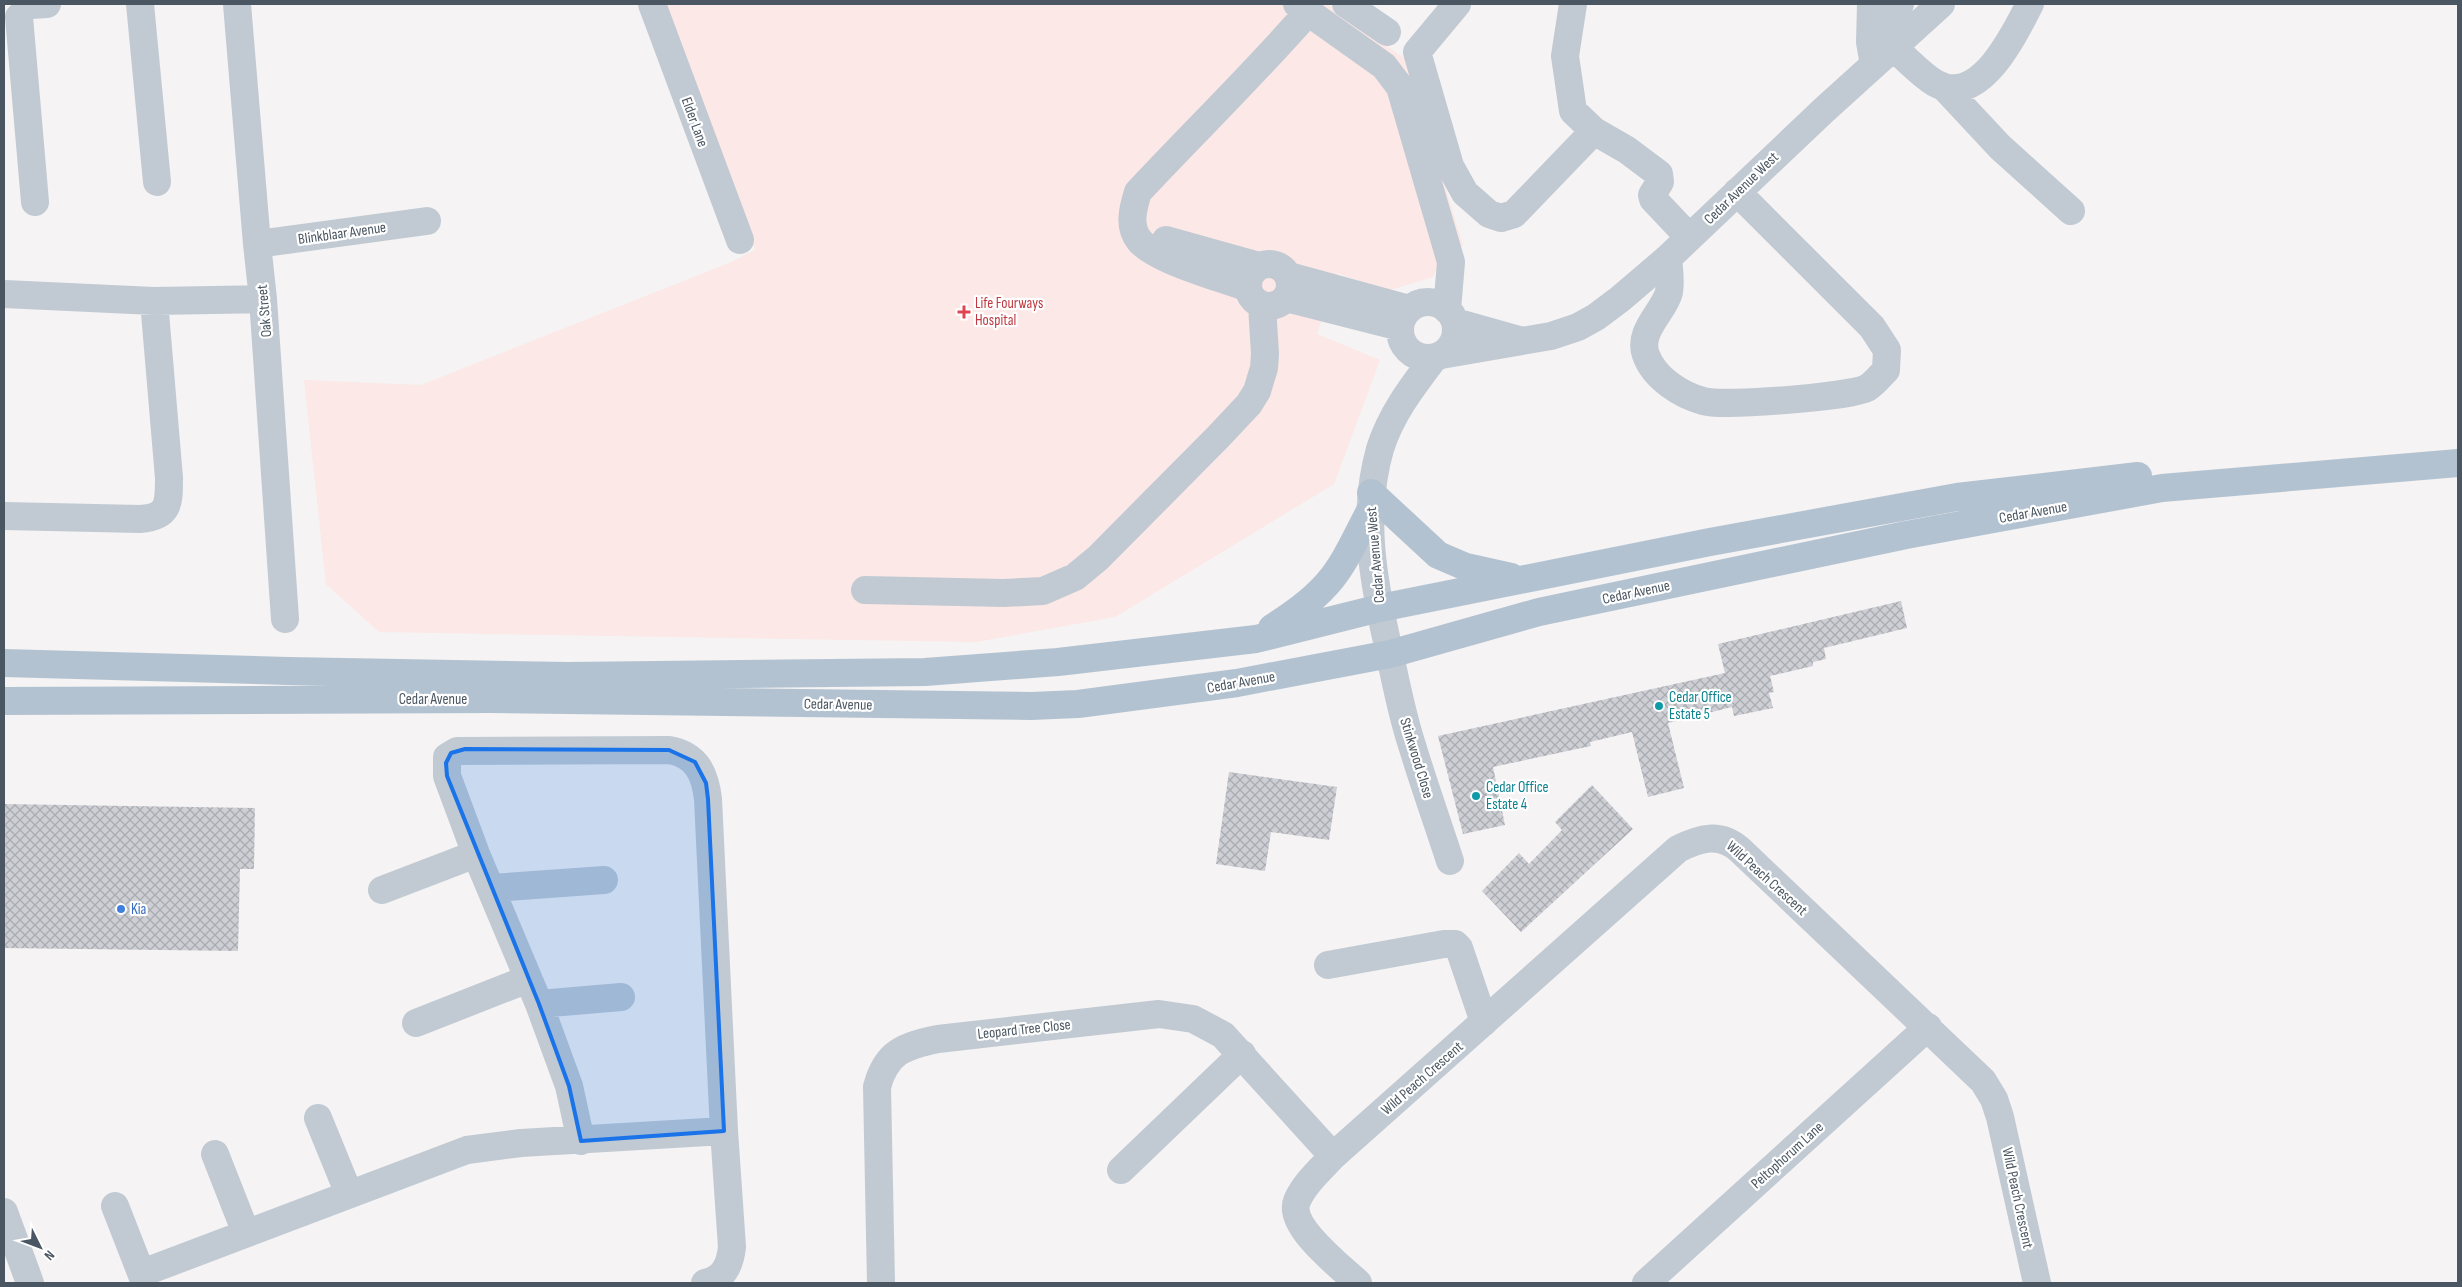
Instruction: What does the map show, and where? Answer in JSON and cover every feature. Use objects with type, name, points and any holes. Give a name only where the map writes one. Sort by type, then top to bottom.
[{"type":"main road","name":"Cedar Avenue","points":[[4,662],[298,672],[568,676],[925,672],[1058,662],[1256,639],[1380,608],[1523,579],[1710,542],[1958,497],[2199,468],[2458,451]]},
{"type":"main road","name":"Cedar Avenue","points":[[4,701],[490,699],[1030,706],[1078,704],[1182,692],[1390,654],[1540,612],[1906,535],[2152,490],[2199,484],[2458,463]]},
{"type":"main road","points":[[1256,639],[1298,610],[1328,583],[1341,565],[1370,503],[1438,554],[1466,567],[1523,579]]},
{"type":"street","points":[[140,4],[157,182]]},
{"type":"street","name":"Oak Street","points":[[237,4],[263,299],[285,619]]},
{"type":"street","name":"Elder Lane","points":[[652,4],[740,240]]},
{"type":"street","points":[[1346,4],[1387,32]]},
{"type":"street","points":[[1457,4],[1417,52],[1450,166],[1465,193],[1489,214],[1501,218],[1514,214],[1594,131]]},
{"type":"street","points":[[1573,4],[1565,56],[1573,111],[1594,131],[1627,150],[1659,174],[1660,182],[1652,195],[1653,200],[1689,237]]},
{"type":"street","points":[[1871,4],[1870,42],[1884,56],[1944,87],[2000,147],[2071,211]]},
{"type":"street","points":[[1884,56],[1900,4]]},
{"type":"street","name":"Cedar Avenue West","points":[[1428,355],[1471,352],[1566,332],[1584,324],[1620,299],[1668,258],[1941,4]]},
{"type":"street","points":[[1944,87],[1954,88],[1979,79],[2007,45],[2030,4]]},
{"type":"street","points":[[21,7],[35,202]]},
{"type":"street","points":[[1428,355],[1400,336],[1429,314],[1452,278],[1450,254],[1407,103],[1397,80],[1384,66],[1302,8],[1269,57],[1192,134],[1138,192],[1132,215],[1136,236],[1144,245],[1160,255],[1271,289],[1429,314]]},
{"type":"street","points":[[1668,258],[1670,277],[1668,294],[1646,333],[1645,354],[1660,376],[1685,394],[1706,402],[1737,403],[1829,396],[1866,388],[1886,370],[1887,350],[1872,327],[1737,192]]},
{"type":"street","name":"Blinkblaar Avenue","points":[[257,244],[427,221]]},
{"type":"street","points":[[865,590],[1004,593],[1043,591],[1075,577],[1104,551],[1218,437],[1248,404],[1262,378],[1271,289]]},
{"type":"street","points":[[4,294],[154,301],[263,299]]},
{"type":"street","points":[[4,516],[140,519],[154,518],[163,512],[168,501],[169,478],[154,301]]},
{"type":"street","name":"Cedar Avenue West","points":[[1429,314],[1523,341]]},
{"type":"street","name":"Cedar Avenue West","points":[[1390,654],[1374,581],[1370,503],[1381,447],[1402,400],[1428,355],[1449,349],[1454,341],[1429,314]]},
{"type":"street","name":"Stinkwood Close","points":[[1390,654],[1410,740],[1450,861]]},
{"type":"street","points":[[581,1141],[569,1086],[540,1004],[476,854],[447,776],[446,763],[451,753],[465,749],[669,750],[678,752],[695,762],[706,783],[732,1247],[730,1260],[725,1272],[719,1278],[705,1283]]},
{"type":"street","name":"Wild Peach Crescent","points":[[1358,1283],[1304,1230],[1297,1220],[1296,1202],[1303,1190],[1333,1156],[1678,849],[1692,841],[1714,837],[1732,842],[1983,1081],[1994,1099],[2000,1116],[2037,1283]]},
{"type":"street","points":[[382,890],[476,854]]},
{"type":"street","points":[[492,888],[604,880]]},
{"type":"street","points":[[1328,965],[1444,944],[1455,944],[1459,948],[1484,1022]]},
{"type":"street","points":[[416,1023],[528,979]]},
{"type":"street","points":[[540,1004],[621,998]]},
{"type":"street","name":"Leopard Tree Close","points":[[881,1283],[877,1087],[881,1072],[888,1059],[916,1043],[1158,1014],[1194,1019],[1223,1035],[1333,1156]]},
{"type":"street","name":"Peltophorum Lane","points":[[1646,1283],[1928,1027]]},
{"type":"street","points":[[1121,1170],[1242,1054]]},
{"type":"street","points":[[318,1118],[349,1194]]},
{"type":"street","points":[[115,1206],[144,1278],[246,1233],[434,1162],[484,1146],[724,1131]]},
{"type":"street","points":[[215,1154],[246,1233]]},
{"type":"street","points":[[4,1212],[30,1283]]},
{"type":"highlighted area","points":[[465,749],[669,750],[695,762],[706,783],[708,799],[724,1131],[581,1141],[569,1086],[539,1004],[447,776],[446,763],[451,753]]},
{"type":"shaded area","name":"Life Fourways Hospital","points":[[664,4],[1327,4],[1408,61],[1463,246],[1447,250],[1433,277],[1387,291],[1337,273],[1317,334],[1380,360],[1334,484],[1115,617],[976,642],[379,632],[326,584],[304,380],[421,385],[729,263],[755,250]]},
{"type":"building","points":[[1901,601],[1907,628],[1824,648],[1826,659],[1813,662],[1813,666],[1770,676],[1774,692],[1769,693],[1773,708],[1734,716],[1732,707],[1668,723],[1684,788],[1648,797],[1632,732],[1590,742],[1591,746],[1493,767],[1505,825],[1463,834],[1438,736],[1725,673],[1718,644]]},
{"type":"building","points":[[1229,772],[1337,787],[1329,840],[1271,832],[1265,871],[1216,864]]},
{"type":"building","points":[[1592,785],[1633,829],[1521,932],[1482,891],[1519,853],[1529,864],[1562,830],[1555,822]]},
{"type":"building","name":"Kia","points":[[4,804],[255,808],[254,869],[240,869],[238,951],[4,948]]},
{"type":"place","name":"Life Fourways Hospital","points":[[964,312]]},
{"type":"place","name":"Cedar Office Estate 5","points":[[1659,706]]},
{"type":"place","name":"Cedar Office Estate 4","points":[[1476,796]]},
{"type":"place","name":"Kia","points":[[121,909]]}]
